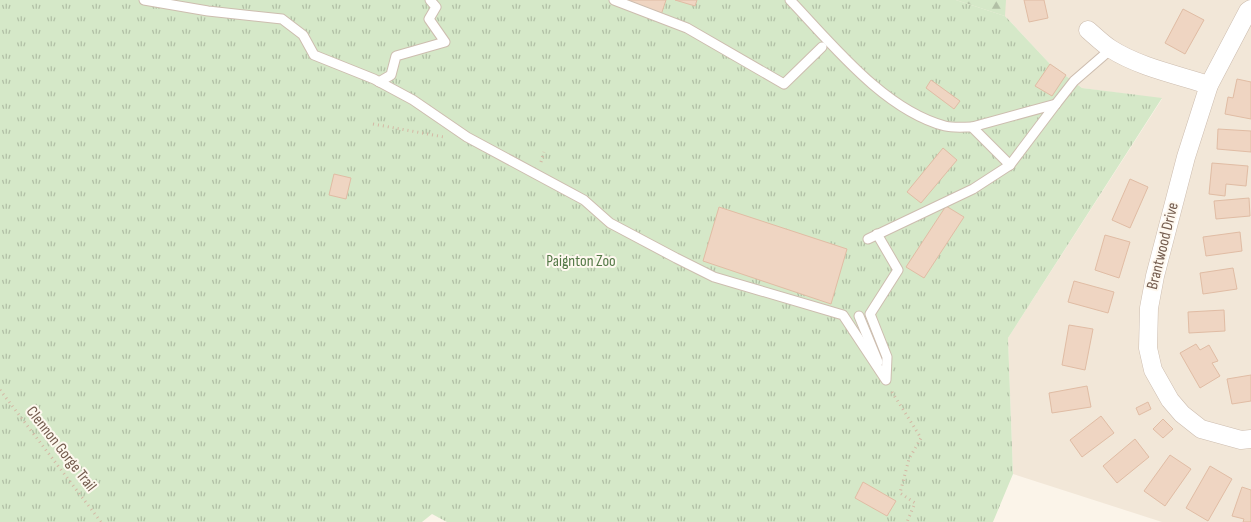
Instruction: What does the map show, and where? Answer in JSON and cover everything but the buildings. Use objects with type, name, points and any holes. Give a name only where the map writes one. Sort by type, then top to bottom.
[{"type":"street","name":"Brantwood Drive","points":[[1251,9],[1248,11],[1209,85],[1186,157],[1155,276],[1149,308],[1148,348],[1153,370],[1170,400],[1182,414],[1201,430],[1241,440],[1251,439]]},
{"type":"street","points":[[1088,30],[1111,49],[1124,56],[1209,85]]},
{"type":"lane","points":[[144,0],[208,11],[282,20],[303,35],[314,55],[379,82],[413,100],[467,137],[584,200],[610,224],[714,278],[843,314],[886,380]]},
{"type":"lane","points":[[379,82],[391,75],[396,56],[446,42],[428,19],[436,7],[430,0]]},
{"type":"lane","points":[[614,0],[687,28],[784,84],[822,47]]},
{"type":"lane","points":[[790,0],[841,54],[881,92],[918,115],[946,126],[972,127],[1056,104]]},
{"type":"lane","points":[[868,239],[973,189],[1010,165],[1074,81],[1111,49]]},
{"type":"lane","points":[[972,127],[1010,165]]},
{"type":"lane","points":[[877,234],[898,270],[870,314],[887,357],[886,380]]},
{"type":"lane","points":[[859,316],[886,380]]},
{"type":"path","points":[[373,124],[439,137],[467,137]]},
{"type":"path","points":[[886,380],[921,438],[909,459],[900,492],[915,503],[907,522]]},
{"type":"path","name":"Clennon Gorge Trail","points":[[0,390],[101,522]]},
{"type":"shaded area","points":[[956,0],[1251,0],[1251,522],[1162,522],[1013,474],[1008,338],[1162,99],[1082,88],[1050,64],[1005,16]]},
{"type":"green space","name":"Paignton Zoo","points":[[0,0],[956,0],[1005,16],[1050,64],[1082,88],[1162,98],[1008,338],[1013,474],[993,522],[447,522],[432,514],[422,522],[0,522]]},
{"type":"green space","points":[[956,0],[1006,0],[1005,16]]}]
